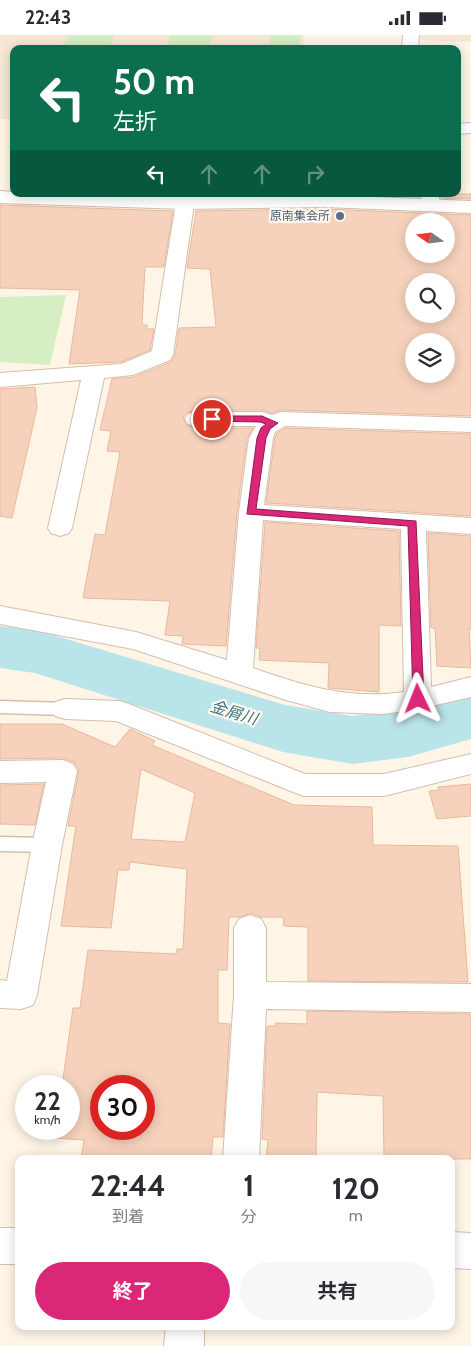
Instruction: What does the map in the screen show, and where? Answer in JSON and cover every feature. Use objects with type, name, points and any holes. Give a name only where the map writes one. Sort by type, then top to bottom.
[{"type":"street","points":[[0,197],[185,203],[431,200],[471,207]]},
{"type":"street","points":[[0,380],[125,370],[162,355],[185,203]]},
{"type":"street","points":[[60,528],[94,373]]},
{"type":"street","points":[[196,419],[262,419],[273,423]]},
{"type":"street","points":[[239,673],[251,511],[262,438],[266,428],[281,419],[471,425]]},
{"type":"street","points":[[251,511],[413,524],[471,526]]},
{"type":"street","points":[[413,524],[418,699]]},
{"type":"street","points":[[0,615],[136,641],[239,673],[298,694],[332,703],[374,705],[418,699],[471,687]]},
{"type":"street","points":[[65,709],[120,711],[303,785],[384,785],[471,764]]},
{"type":"street","points":[[0,771],[63,771],[21,995],[0,994]]},
{"type":"street","points":[[241,1155],[250,995],[250,928]]},
{"type":"street","points":[[250,995],[471,998]]},
{"type":"street","points":[[0,1245],[15,1245]]},
{"type":"street","points":[[455,1251],[471,1251]]},
{"type":"street","points":[[184,1346],[185,1330]]},
{"type":"lane","points":[[0,707],[65,709]]},
{"type":"lane","points":[[0,844],[48,845]]},
{"type":"shaded area","points":[[0,35],[304,35],[303,45],[10,45],[10,119],[0,119]]},
{"type":"shaded area","points":[[421,35],[471,35],[471,42],[420,40]]},
{"type":"green space","points":[[68,35],[114,35],[110,45],[64,45]]},
{"type":"green space","points":[[170,35],[213,35],[210,45],[167,45]]},
{"type":"green space","points":[[271,35],[301,35],[299,45],[269,45]]},
{"type":"green space","points":[[66,295],[50,365],[0,362],[0,297]]},
{"type":"building","points":[[461,194],[471,194],[471,199],[441,198],[461,197]]},
{"type":"building","points":[[0,205],[173,211],[164,267],[145,267],[142,322],[143,325],[147,325],[147,329],[154,329],[150,350],[121,362],[69,364],[80,290],[0,288]]},
{"type":"building","points":[[325,209],[422,213],[405,213],[405,263],[455,263],[455,214],[471,215],[471,416],[281,410],[272,413],[262,410],[196,410],[186,413],[183,418],[186,425],[196,428],[253,428],[247,438],[237,512],[226,646],[182,644],[183,636],[165,635],[170,601],[83,598],[95,534],[105,535],[120,452],[107,451],[111,431],[100,430],[112,379],[134,377],[171,362],[175,355],[179,328],[216,327],[210,269],[187,268],[196,211]]},
{"type":"building","points":[[35,387],[37,408],[12,518],[0,516],[0,389]]},
{"type":"building","points":[[285,428],[471,434],[471,516],[266,503],[275,438],[277,433]]},
{"type":"building","points":[[265,522],[399,531],[401,626],[379,625],[379,692],[328,688],[329,663],[259,660],[260,648],[256,648]]},
{"type":"building","points":[[428,533],[471,536],[471,629],[469,629],[471,668],[437,666],[435,628],[431,628]]},
{"type":"building","points":[[0,724],[62,724],[115,747],[130,729],[155,741],[152,745],[294,805],[372,807],[373,845],[458,846],[468,982],[308,981],[308,927],[284,926],[283,917],[261,917],[251,913],[239,917],[229,917],[227,970],[218,970],[218,1023],[230,1024],[223,1137],[213,1137],[211,1155],[82,1155],[84,1140],[80,1140],[80,1075],[64,1075],[73,1008],[80,1008],[88,950],[176,954],[177,949],[183,949],[187,869],[130,862],[129,870],[118,870],[111,928],[61,926],[76,826],[68,826],[79,770],[74,762],[63,758],[0,759]],"holes":[[[141,769],[195,793],[185,842],[131,839]]]},
{"type":"building","points":[[44,784],[35,825],[0,824],[0,785]]},
{"type":"building","points":[[471,784],[471,816],[437,819],[429,791],[439,790],[438,787]]},
{"type":"building","points":[[307,1011],[471,1014],[471,1159],[455,1159],[455,1155],[384,1155],[383,1096],[317,1092],[316,1155],[266,1155],[268,1140],[262,1139],[267,1026],[275,1026],[276,1023],[307,1024]]},
{"type":"waterway","name":"金屑川","points":[[0,647],[40,652],[283,728],[352,740],[408,733],[471,716]]},
{"type":"place","name":"原南集会所","points":[[340,216]]},
{"type":"route","points":[[212,419],[262,419],[273,423],[266,428],[262,438],[251,511],[413,524],[418,699]]}]
